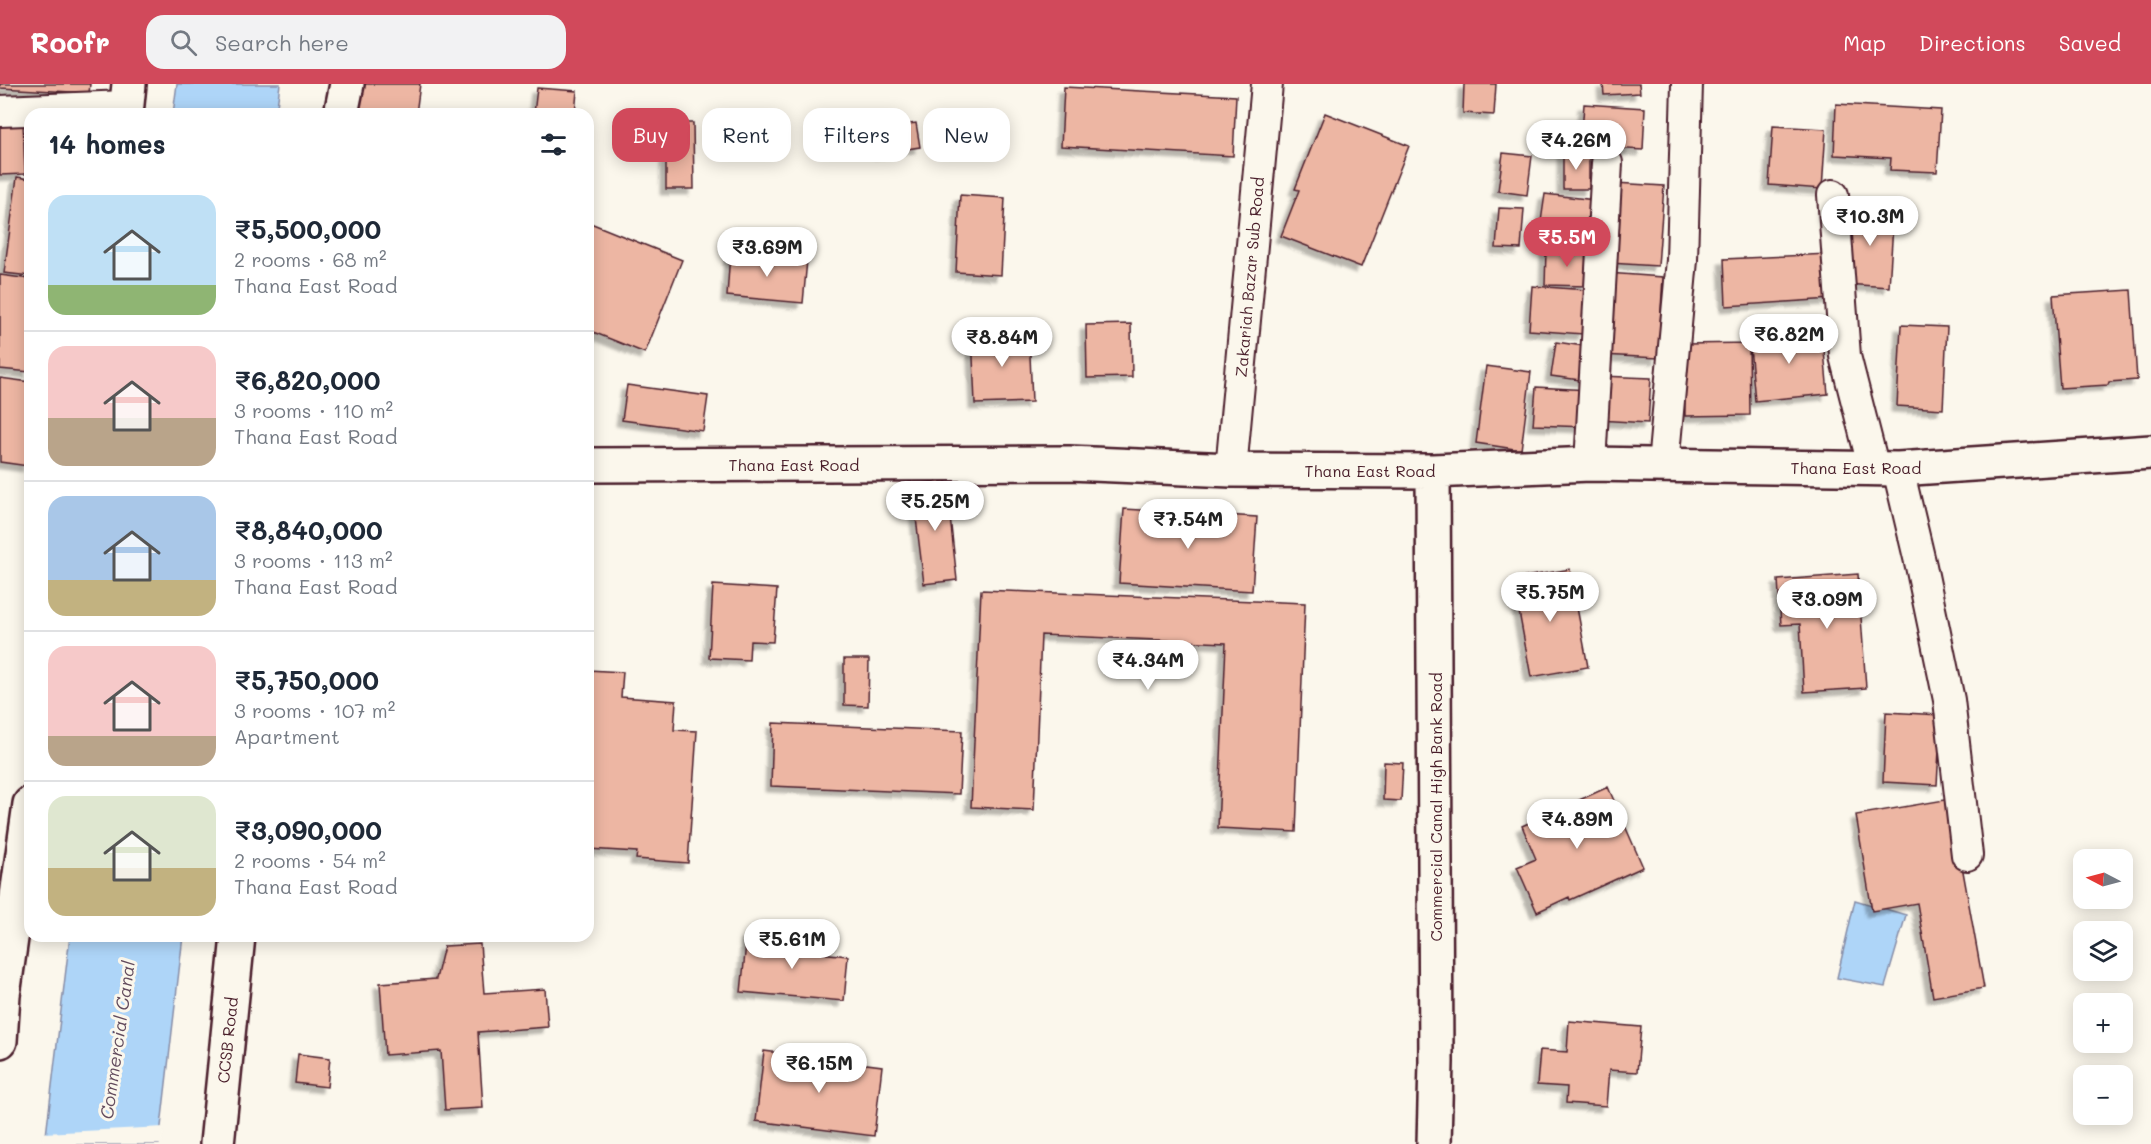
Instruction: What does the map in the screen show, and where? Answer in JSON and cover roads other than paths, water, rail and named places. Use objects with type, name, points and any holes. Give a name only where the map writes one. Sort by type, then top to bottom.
[{"type":"main road","points":[[342,108],[346,84]]},
{"type":"main road","name":"Thana East Road","points":[[594,465],[1069,463],[1231,470],[1433,471],[1590,464],[1886,469],[2151,452]]},
{"type":"main road","name":"Commercial Canal High Bank Road","points":[[1433,471],[1436,1050],[1434,1144]]},
{"type":"main road","points":[[0,1041],[3,994],[24,846]]},
{"type":"main road","name":"CCSB Road","points":[[217,1144],[237,942]]},
{"type":"street","name":"Zakariah Bazar Sub Road","points":[[1231,470],[1267,84]]},
{"type":"street","points":[[1663,465],[1682,260],[1687,84]]},
{"type":"street","points":[[38,108],[127,101]]},
{"type":"street","points":[[0,111],[24,109]]},
{"type":"street","points":[[1590,464],[1607,163]]},
{"type":"street","points":[[1833,195],[1845,356],[1921,566],[1949,700],[1966,855]]},
{"type":"water","points":[[177,84],[280,84],[277,108],[174,108]]},
{"type":"water","points":[[1855,900],[1906,915],[1885,987],[1837,978]]},
{"type":"water","name":"Commercial Canal","points":[[69,942],[182,942],[159,1144],[45,1144]]}]
